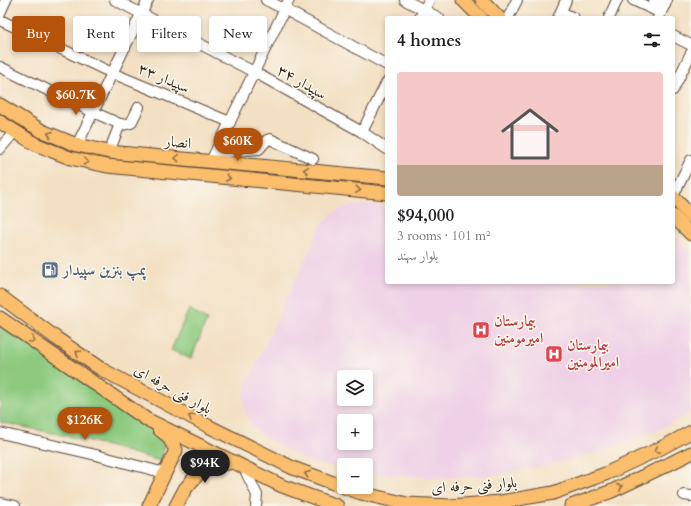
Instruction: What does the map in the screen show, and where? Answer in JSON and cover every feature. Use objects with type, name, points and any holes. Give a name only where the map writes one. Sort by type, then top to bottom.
[{"type":"main road","points":[[463,0],[479,16]]},
{"type":"main road","points":[[482,0],[507,16]]},
{"type":"main road","name":"انصار","points":[[0,105],[42,131],[78,145],[109,152],[213,157],[385,178]]},
{"type":"main road","name":"انصار","points":[[0,122],[35,144],[70,158],[107,166],[385,193]]},
{"type":"main road","points":[[205,176],[213,157]]},
{"type":"main road","points":[[335,188],[336,173]]},
{"type":"main road","points":[[675,199],[691,216]]},
{"type":"main road","points":[[675,218],[691,234]]},
{"type":"main road","name":"بلوار فنی حرفه ای","points":[[0,296],[56,338],[101,368],[208,426],[293,468],[337,484]]},
{"type":"main road","points":[[0,318],[146,419],[168,436],[176,450],[150,506]]},
{"type":"main road","points":[[146,419],[282,486],[337,506]]},
{"type":"main road","name":"بلوار فنی حرفه ای","points":[[365,494],[407,504],[451,506],[501,502],[553,493],[605,474],[661,448],[691,432]]},
{"type":"main road","points":[[571,506],[612,491],[691,453]]},
{"type":"main road","points":[[176,506],[185,489],[198,474],[215,465],[239,465]]},
{"type":"street","points":[[0,12],[6,0]]},
{"type":"street","name":"سپیدار ۳۴","points":[[115,0],[254,72],[362,132],[385,147]]},
{"type":"street","points":[[78,145],[148,0]]},
{"type":"street","points":[[266,0],[287,4],[385,65]]},
{"type":"street","points":[[405,0],[422,14],[429,0]]},
{"type":"street","points":[[509,16],[517,0]]},
{"type":"street","points":[[559,15],[566,0]]},
{"type":"street","points":[[610,16],[618,0]]},
{"type":"street","points":[[633,0],[663,9]]},
{"type":"street","points":[[654,0],[663,9]]},
{"type":"street","points":[[213,157],[287,4]]},
{"type":"street","name":"سپیدار ۳۳","points":[[0,20],[112,73],[230,122]]},
{"type":"street","points":[[675,37],[691,45]]},
{"type":"street","points":[[675,87],[687,71],[691,54]]},
{"type":"street","points":[[0,66],[120,124],[124,125],[131,123],[139,107]]},
{"type":"street","points":[[362,132],[385,86]]},
{"type":"street","points":[[109,152],[120,124]]},
{"type":"street","points":[[0,149],[15,131]]},
{"type":"street","points":[[213,157],[259,150],[268,138],[313,159]]},
{"type":"street","points":[[675,193],[691,160]]},
{"type":"street","points":[[0,433],[92,454],[165,473]]},
{"type":"street","points":[[239,465],[257,495]]},
{"type":"street","points":[[256,506],[257,495],[263,486],[273,482],[282,486]]},
{"type":"street","points":[[0,503],[15,506]]},
{"type":"shaded area","name":"بیمارستان امیرمومنین","points":[[361,204],[385,206],[385,284],[675,284],[675,236],[691,253],[691,413],[655,431],[601,451],[545,466],[488,476],[435,478],[373,473],[373,458],[337,458],[337,468],[309,462],[264,437],[252,426],[245,412],[243,396],[248,381],[319,229],[330,216],[344,207]]},
{"type":"green space","points":[[189,309],[207,320],[191,359],[171,350]]},
{"type":"green space","points":[[0,324],[158,425],[164,444],[160,461],[90,441],[0,422]]},
{"type":"place","name":"پمپ بنزین سپیدار","points":[[50,270]]},
{"type":"place","name":"بیمارستان امیرمومنین","points":[[481,330]]},
{"type":"place","name":"بیمارستان امیرالمومنین","points":[[554,354]]}]
